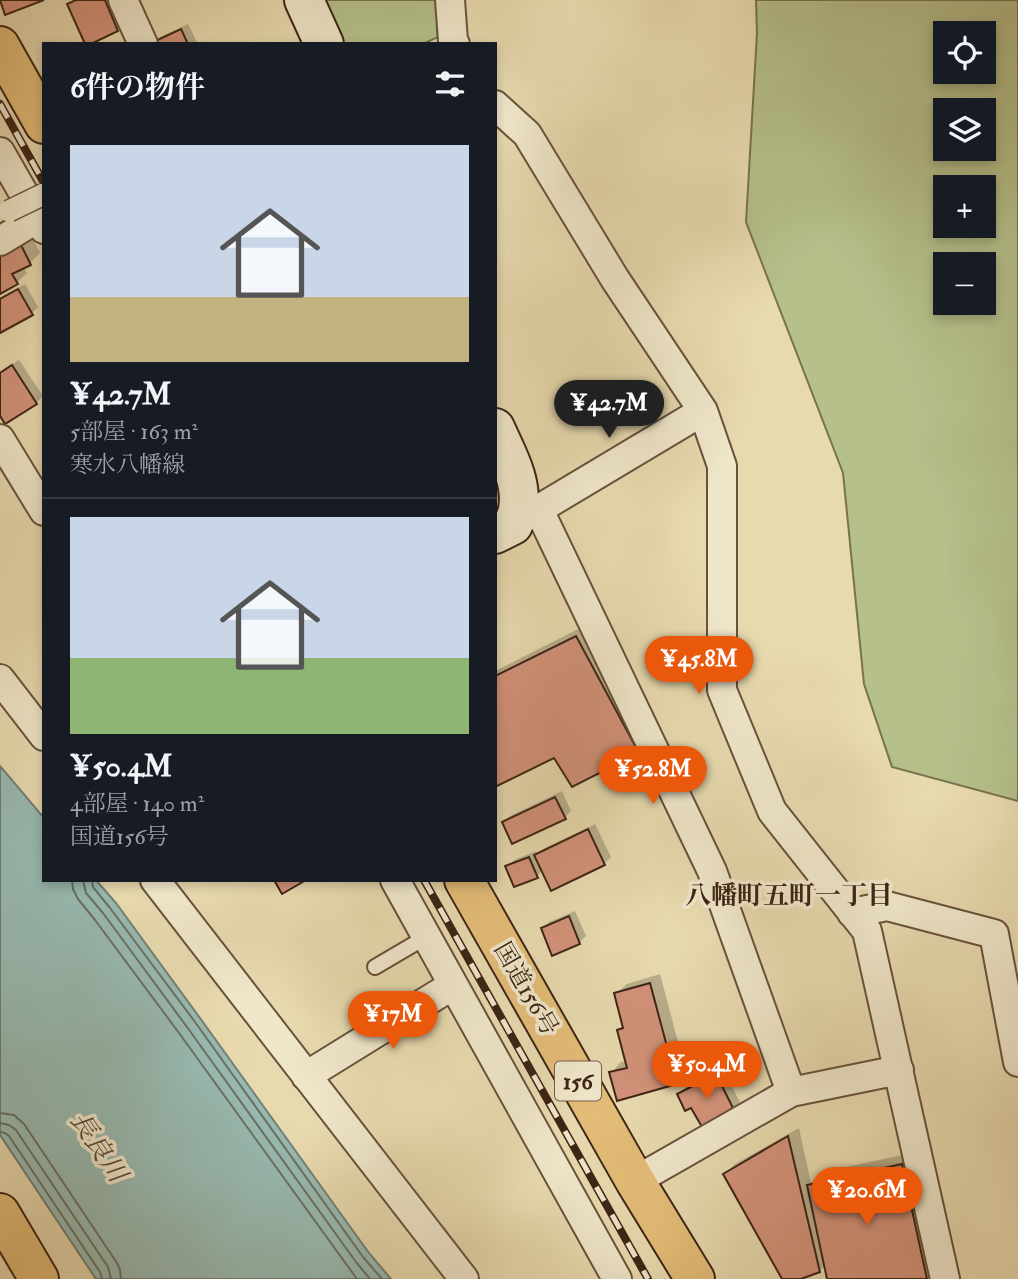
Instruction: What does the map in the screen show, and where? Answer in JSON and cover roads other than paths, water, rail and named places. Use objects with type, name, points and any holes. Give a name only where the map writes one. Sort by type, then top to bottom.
[{"type":"main road","points":[[304,0],[323,42]]},
{"type":"main road","points":[[0,46],[42,120]]},
{"type":"main road","points":[[497,432],[514,470],[519,495],[516,523]]},
{"type":"main road","name":"国道156号","points":[[465,882],[635,1181],[695,1279]]},
{"type":"main road","points":[[0,1213],[39,1279]]},
{"type":"street","points":[[123,0],[142,42]]},
{"type":"street","points":[[450,0],[454,42]]},
{"type":"street","points":[[497,107],[527,134],[615,279],[704,411],[722,466],[722,690],[772,811],[867,931],[945,1279]]},
{"type":"street","points":[[0,152],[42,214]]},
{"type":"street","points":[[9,211],[42,214]]},
{"type":"street","points":[[0,241],[42,214]]},
{"type":"street","points":[[704,411],[516,523],[712,872],[791,1092]]},
{"type":"street","points":[[0,439],[42,508]]},
{"type":"street","points":[[0,680],[42,733]]},
{"type":"street","points":[[157,882],[464,1279]]},
{"type":"street","points":[[396,882],[617,1279]]},
{"type":"street","points":[[852,913],[887,906],[994,934],[1018,1062]]},
{"type":"street","points":[[306,1076],[453,985]]},
{"type":"street","points":[[635,1181],[791,1092],[899,1070]]},
{"type":"lane","points":[[374,967],[426,937]]},
{"type":"water","name":"長良川","points":[[0,766],[42,816],[42,882],[98,882],[116,903],[369,1253],[391,1279],[96,1279],[0,1135]]},
{"type":"railway","points":[[0,104],[42,179]]},
{"type":"railway","points":[[425,882],[648,1279]]},
{"type":"district","name":"八幡町五町一丁目","points":[[789,896]]}]
